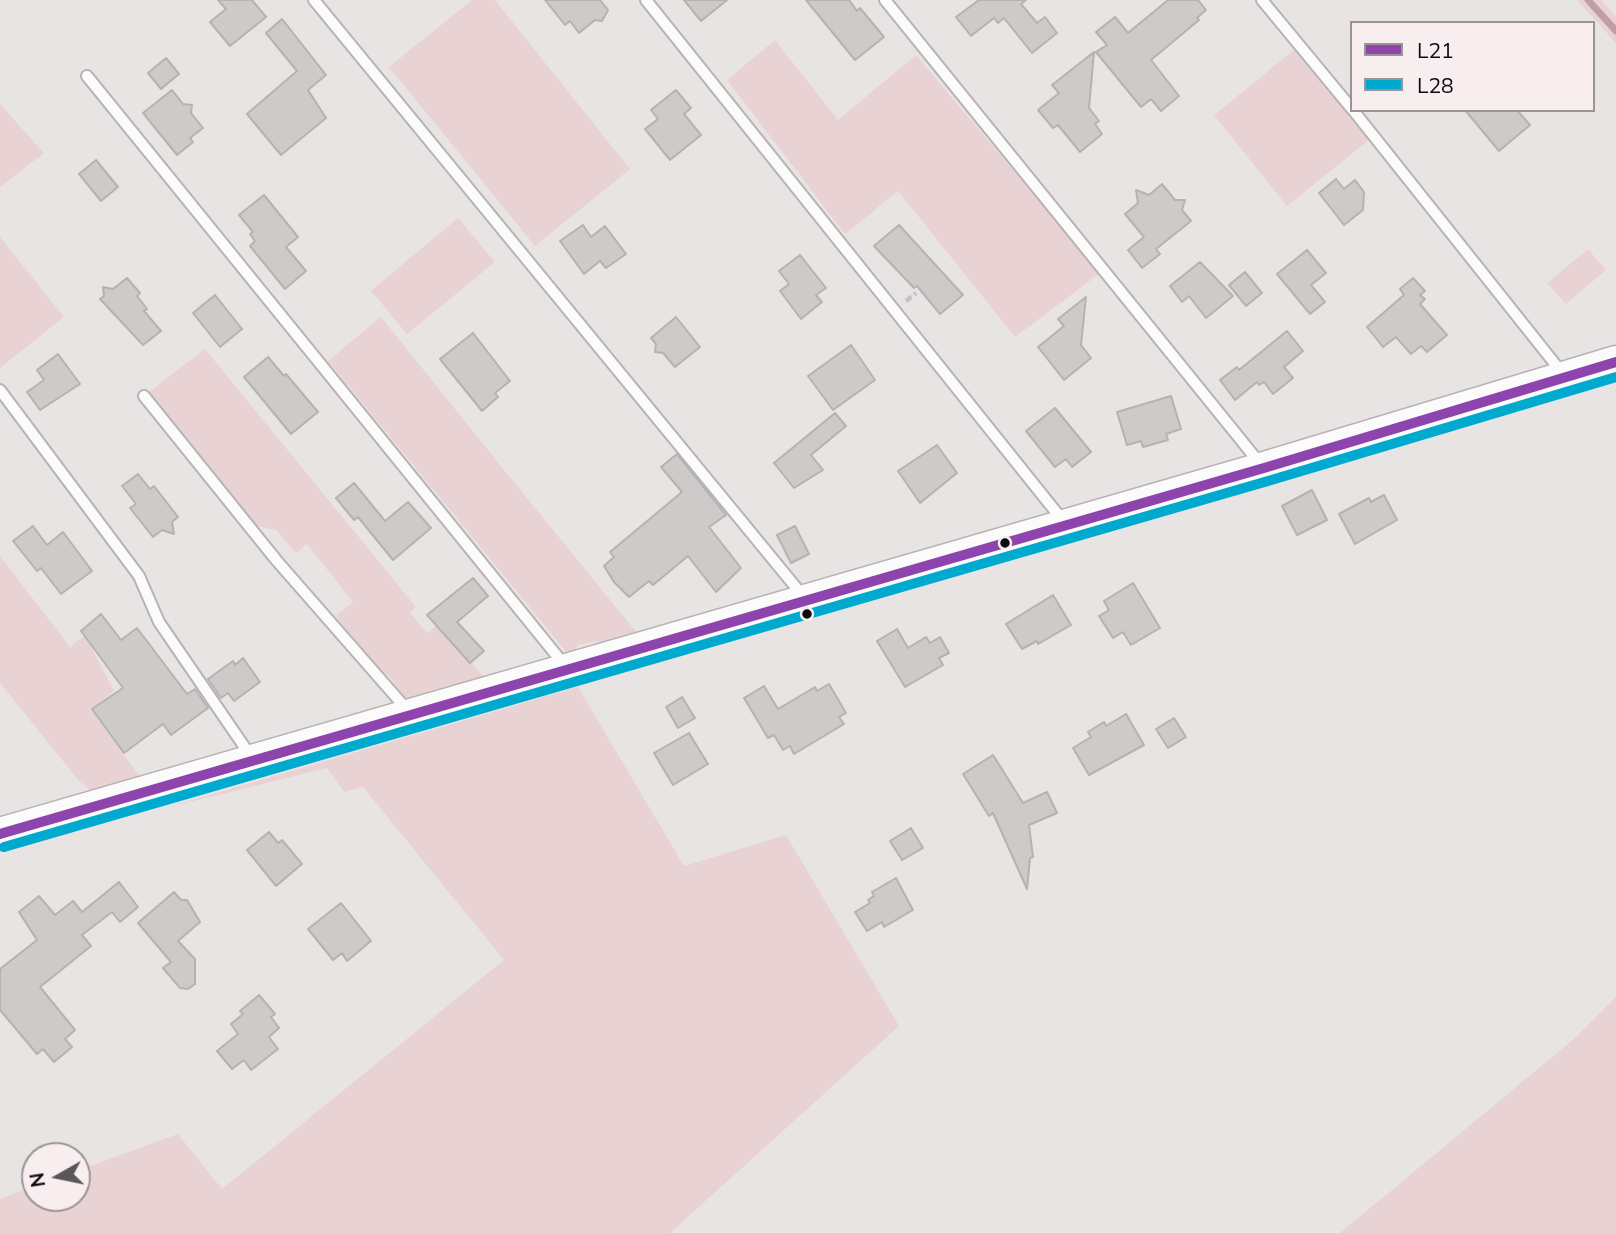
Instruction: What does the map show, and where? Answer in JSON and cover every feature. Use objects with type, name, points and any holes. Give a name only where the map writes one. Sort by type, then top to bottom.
[{"type":"street","points":[[0,834],[1067,526],[1616,362]]},
{"type":"lane","points":[[314,0],[808,601]]},
{"type":"lane","points":[[646,0],[1067,526]]},
{"type":"lane","points":[[885,0],[1264,468]]},
{"type":"lane","points":[[1262,0],[1350,108]]},
{"type":"lane","points":[[87,76],[568,669]]},
{"type":"lane","points":[[1354,112],[1565,376]]},
{"type":"lane","points":[[0,390],[139,576],[159,622],[253,760]]},
{"type":"lane","points":[[144,396],[277,561],[412,714]]},
{"type":"shaded area","points":[[472,0],[495,0],[630,169],[535,246],[389,67]]},
{"type":"shaded area","points":[[1577,0],[1601,0],[1616,17],[1616,43]]},
{"type":"shaded area","points":[[775,40],[838,120],[916,55],[1100,273],[1015,337],[898,191],[845,234],[727,80]]},
{"type":"shaded area","points":[[1294,50],[1369,140],[1287,206],[1214,115]]},
{"type":"shaded area","points":[[0,104],[44,153],[0,187]]},
{"type":"shaded area","points":[[458,218],[495,262],[407,334],[371,291]]},
{"type":"shaded area","points":[[0,237],[64,317],[0,368]]},
{"type":"shaded area","points":[[1588,249],[1606,270],[1566,304],[1547,283]]},
{"type":"shaded area","points":[[381,317],[638,634],[603,644],[596,641],[578,645],[575,652],[568,654],[328,361]]},
{"type":"shaded area","points":[[205,349],[416,607],[410,613],[427,633],[436,626],[485,678],[407,700],[390,677],[371,662],[336,616],[353,602],[307,544],[296,553],[276,530],[257,526],[149,392]]},
{"type":"shaded area","points":[[0,556],[70,647],[84,636],[88,641],[114,691],[92,709],[140,777],[92,792],[79,781],[0,683]]},
{"type":"shaded area","points":[[578,687],[684,866],[786,835],[899,1026],[670,1233],[0,1233],[0,1199],[21,1191],[21,1212],[91,1212],[91,1166],[178,1134],[222,1189],[504,960],[363,787],[344,792],[327,768],[165,808]]},
{"type":"shaded area","points":[[1616,997],[1616,1233],[1340,1233],[1574,1039]]},
{"type":"building","points":[[218,0],[252,0],[266,17],[230,46],[210,22],[226,9]]},
{"type":"building","points":[[545,0],[600,0],[608,10],[602,21],[595,20],[579,33],[570,21],[565,25]]},
{"type":"building","points":[[684,0],[727,0],[701,21]]},
{"type":"building","points":[[806,0],[849,0],[857,11],[860,8],[884,37],[855,60]]},
{"type":"building","points":[[979,0],[1026,0],[1021,4],[1037,23],[1045,17],[1057,33],[1032,53],[1004,18],[998,23],[994,18],[971,36],[956,17]]},
{"type":"building","points":[[1168,0],[1198,0],[1206,10],[1197,18],[1199,20],[1151,60],[1179,96],[1161,111],[1151,99],[1141,107],[1096,52],[1107,45],[1096,32],[1115,17],[1128,33]]},
{"type":"building","points":[[282,19],[326,75],[308,90],[326,118],[281,155],[247,114],[297,71],[266,33]]},
{"type":"building","points":[[1094,52],[1089,108],[1099,121],[1095,124],[1102,134],[1080,152],[1058,125],[1053,128],[1038,110],[1059,93],[1052,85]]},
{"type":"building","points":[[166,58],[179,74],[161,89],[148,73]]},
{"type":"building","points":[[172,90],[183,104],[192,105],[191,113],[203,128],[190,138],[193,142],[177,155],[143,113]]},
{"type":"building","points":[[676,90],[691,108],[684,114],[701,135],[670,160],[645,129],[658,119],[651,110]]},
{"type":"building","points":[[1467,112],[1519,112],[1530,125],[1499,151]]},
{"type":"building","points":[[96,160],[118,187],[101,201],[79,174]]},
{"type":"building","points":[[1336,179],[1344,189],[1355,180],[1364,192],[1363,210],[1344,225],[1319,193]]},
{"type":"building","points":[[1162,184],[1175,200],[1185,200],[1182,210],[1191,221],[1156,249],[1160,254],[1142,268],[1128,250],[1144,237],[1125,214],[1138,203],[1136,190],[1149,195]]},
{"type":"building","points":[[264,195],[298,237],[286,247],[306,271],[285,289],[250,246],[255,241],[250,234],[253,232],[239,215]]},
{"type":"building","points":[[583,225],[591,237],[605,226],[626,254],[606,268],[600,261],[584,274],[560,241]]},
{"type":"building","points":[[899,225],[963,295],[940,314],[917,286],[914,288],[874,246]]},
{"type":"building","points":[[1307,250],[1326,273],[1311,285],[1325,302],[1310,314],[1277,274]]},
{"type":"building","points":[[800,255],[826,288],[816,295],[822,302],[801,319],[780,291],[789,284],[779,271]]},
{"type":"building","points":[[1200,262],[1233,296],[1206,318],[1189,296],[1182,302],[1170,286]]},
{"type":"building","points":[[1245,272],[1262,293],[1246,306],[1229,285]]},
{"type":"building","points":[[127,278],[140,293],[137,296],[147,309],[144,311],[161,331],[143,345],[100,299],[104,296],[103,287],[113,289]]},
{"type":"building","points":[[1413,278],[1425,291],[1420,295],[1425,299],[1420,304],[1447,335],[1427,352],[1421,346],[1411,354],[1396,337],[1383,347],[1367,327],[1404,295],[1400,289]]},
{"type":"building","points":[[215,295],[242,329],[220,347],[193,313]]},
{"type":"building","points":[[1086,297],[1081,345],[1091,358],[1064,380],[1038,347],[1064,326],[1058,319]]},
{"type":"building","points":[[676,317],[700,347],[675,367],[663,353],[655,352],[656,344],[651,338]]},
{"type":"building","points":[[1287,331],[1303,351],[1284,367],[1293,378],[1273,394],[1264,382],[1259,385],[1257,382],[1235,400],[1220,380],[1237,367],[1239,370]]},
{"type":"building","points":[[473,333],[510,381],[495,393],[498,397],[482,411],[440,359]]},
{"type":"building","points":[[851,345],[875,380],[833,410],[808,376]]},
{"type":"building","points":[[58,354],[80,384],[40,410],[27,392],[44,380],[37,370]]},
{"type":"building","points":[[268,357],[318,412],[291,434],[244,377]]},
{"type":"building","points":[[1171,396],[1181,429],[1166,434],[1168,440],[1143,447],[1141,441],[1127,445],[1117,412]]},
{"type":"building","points":[[1055,408],[1091,452],[1072,467],[1066,459],[1055,467],[1026,431]]},
{"type":"building","points":[[835,413],[846,426],[811,455],[823,470],[794,488],[774,463]]},
{"type":"building","points":[[937,445],[957,473],[920,503],[898,471]]},
{"type":"building","points":[[677,454],[726,515],[709,527],[741,568],[716,592],[688,556],[653,585],[649,581],[629,597],[614,582],[604,566],[614,557],[610,552],[682,492],[661,467]]},
{"type":"building","points":[[138,474],[150,489],[154,486],[178,517],[172,522],[174,534],[162,530],[153,537],[130,508],[136,504],[122,486]]},
{"type":"building","points":[[354,483],[385,521],[408,502],[431,528],[393,560],[358,517],[354,520],[336,498]]},
{"type":"building","points":[[1312,490],[1327,520],[1297,535],[1282,506]]},
{"type":"building","points":[[1384,495],[1397,520],[1355,544],[1339,514],[1369,498],[1371,502]]},
{"type":"building","points":[[33,526],[47,545],[63,532],[92,571],[61,594],[41,568],[37,571],[13,541]]},
{"type":"building","points":[[795,526],[809,554],[791,563],[777,535]]},
{"type":"building","points":[[473,578],[488,596],[457,622],[484,651],[470,663],[427,615]]},
{"type":"building","points":[[1133,583],[1160,628],[1131,645],[1123,632],[1113,638],[1099,616],[1109,610],[1104,601]]},
{"type":"building","points":[[1053,595],[1071,625],[1038,644],[1037,641],[1022,649],[1006,624]]},
{"type":"building","points":[[101,614],[121,640],[137,628],[187,694],[195,689],[208,708],[171,735],[163,724],[124,753],[92,709],[123,688],[81,631]]},
{"type":"building","points":[[897,629],[908,648],[926,637],[930,643],[940,637],[949,653],[939,658],[943,665],[905,687],[877,641]]},
{"type":"building","points":[[243,658],[260,682],[234,701],[228,693],[221,698],[208,679],[233,661],[235,665]]},
{"type":"building","points":[[829,684],[846,713],[839,717],[844,724],[794,754],[790,746],[783,750],[774,735],[768,738],[744,698],[764,686],[778,709],[815,687],[817,691]]},
{"type":"building","points":[[682,697],[695,718],[678,728],[666,707]]},
{"type":"building","points":[[1126,714],[1144,745],[1089,775],[1073,748],[1091,737],[1088,732],[1104,722],[1106,726]]},
{"type":"building","points":[[1174,718],[1186,737],[1168,748],[1156,729]]},
{"type":"building","points":[[689,733],[708,764],[673,785],[654,753]]},
{"type":"building","points":[[993,755],[1023,803],[1047,792],[1057,813],[1029,825],[1033,857],[1030,858],[1027,889],[993,813],[989,816],[963,774]]},
{"type":"building","points":[[911,828],[923,848],[902,860],[890,841]]},
{"type":"building","points":[[269,832],[278,843],[282,840],[302,864],[276,886],[247,850]]},
{"type":"building","points":[[896,878],[913,910],[884,927],[882,922],[867,931],[855,912],[870,903],[868,900],[874,896],[872,892]]},
{"type":"building","points":[[119,882],[138,907],[120,922],[112,912],[82,935],[91,946],[40,987],[75,1030],[65,1039],[72,1047],[54,1062],[43,1049],[37,1054],[0,1010],[0,969],[37,940],[19,912],[39,896],[55,915],[73,901],[82,912]]},
{"type":"building","points":[[174,892],[181,900],[187,900],[200,922],[178,941],[195,959],[195,984],[188,989],[180,988],[163,968],[171,962],[138,923]]},
{"type":"building","points":[[341,903],[371,941],[347,961],[342,953],[333,960],[308,929]]},
{"type":"building","points":[[259,995],[275,1014],[271,1017],[279,1028],[269,1037],[278,1049],[251,1070],[244,1060],[232,1069],[217,1051],[238,1034],[231,1024],[243,1014],[240,1011]]},
{"type":"waterway","points":[[1588,0],[1616,31]]},
{"type":"transit line","name":"L21","points":[[0,834],[1264,468],[1616,362]]},
{"type":"transit line","name":"L28","points":[[4,847],[1268,481],[1616,377]]}]
